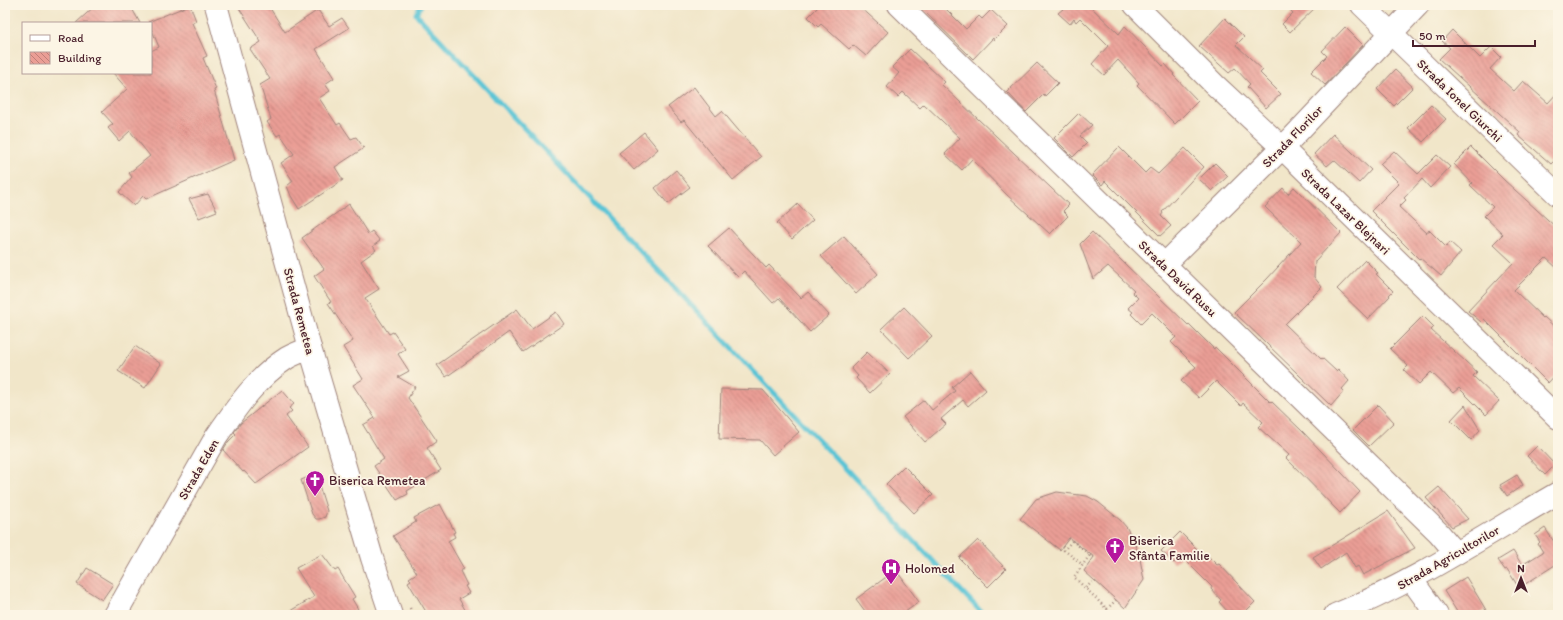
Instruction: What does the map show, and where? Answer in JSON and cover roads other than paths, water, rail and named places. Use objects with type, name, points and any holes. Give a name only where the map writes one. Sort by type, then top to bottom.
[{"type":"street","name":"Strada Remetea","points":[[216,5],[310,348],[372,558],[392,615]]},
{"type":"street","name":"Strada David Rusu","points":[[899,5],[1439,533],[1456,553]]},
{"type":"street","name":"Strada Lazar Blejnari","points":[[1135,5],[1215,85],[1558,418]]},
{"type":"street","name":"Strada Ionel Giurchi","points":[[1362,5],[1558,195]]},
{"type":"street","name":"Strada Florilor","points":[[1164,265],[1293,137],[1418,5]]},
{"type":"street","name":"Strada Eden","points":[[115,615],[216,436],[228,419],[245,397],[266,374],[287,358],[310,348]]},
{"type":"street","name":"Strada Agricultorilor","points":[[1335,615],[1377,596],[1411,578],[1558,493]]},
{"type":"street","points":[[1411,578],[1437,615]]},
{"type":"waterway","points":[[421,5],[416,14],[984,615]]},
{"type":"place","name":"Biserica Remetea","points":[[315,497]]},
{"type":"place","name":"Biserica Sfânta Familie","points":[[1115,564]]},
{"type":"place","name":"Holomed","points":[[891,585]]}]
